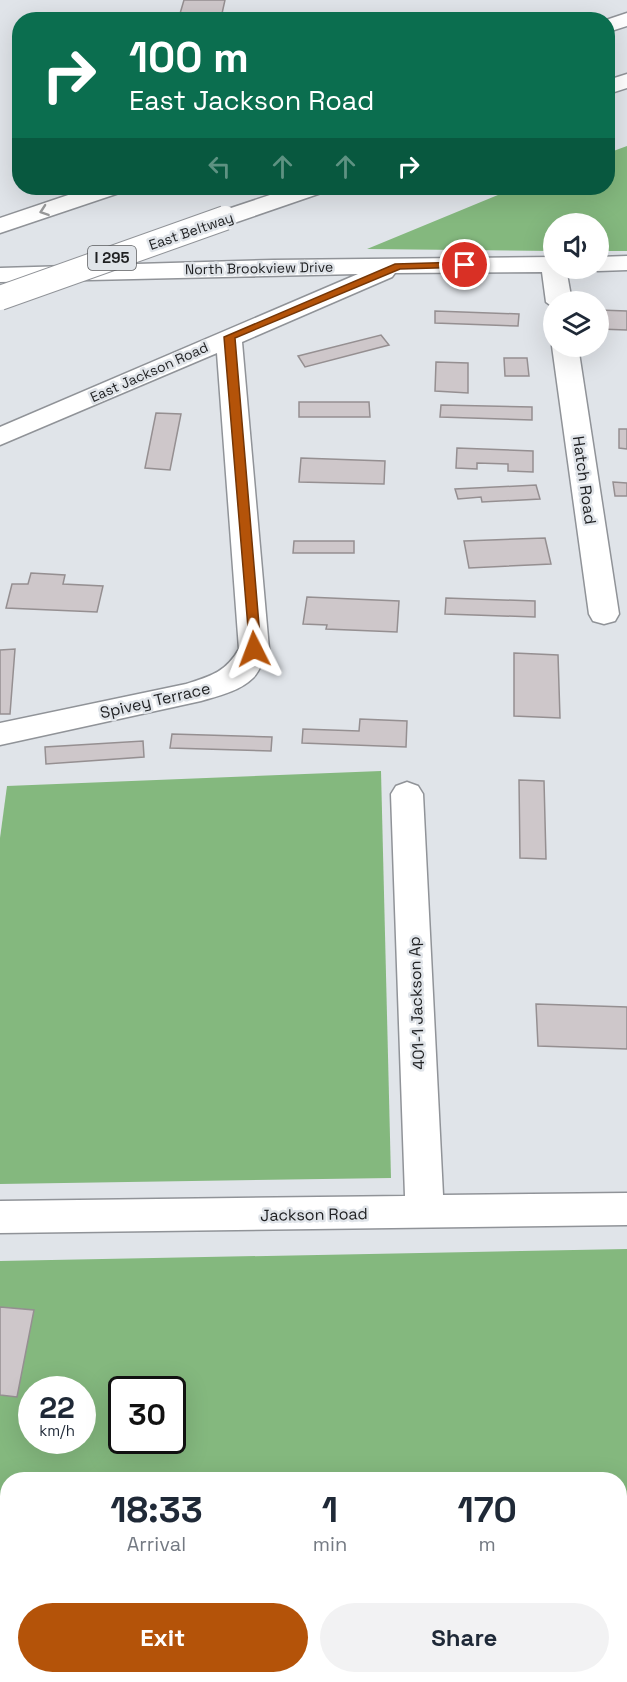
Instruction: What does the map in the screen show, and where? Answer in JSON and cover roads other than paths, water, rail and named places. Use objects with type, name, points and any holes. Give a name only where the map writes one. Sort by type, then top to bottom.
[{"type":"main road","points":[[8,224],[91,195]]},
{"type":"main road","name":"East Beltway","points":[[0,298],[292,195]]},
{"type":"main road","points":[[609,264],[627,263]]},
{"type":"main road","name":"North Brookview Drive","points":[[0,275],[399,266],[543,266]]},
{"type":"main road","name":"East Jackson Road","points":[[0,437],[399,266]]},
{"type":"main road","name":"Spivey Terrace","points":[[7,732],[190,694],[221,684],[242,671],[254,649],[229,337]]},
{"type":"main road","name":"Hatch Road","points":[[568,357],[604,614]]},
{"type":"main road","name":"401-1 Jackson Ap","points":[[407,794],[425,1213]]},
{"type":"main road","name":"Jackson Road","points":[[0,1217],[627,1209]]}]
